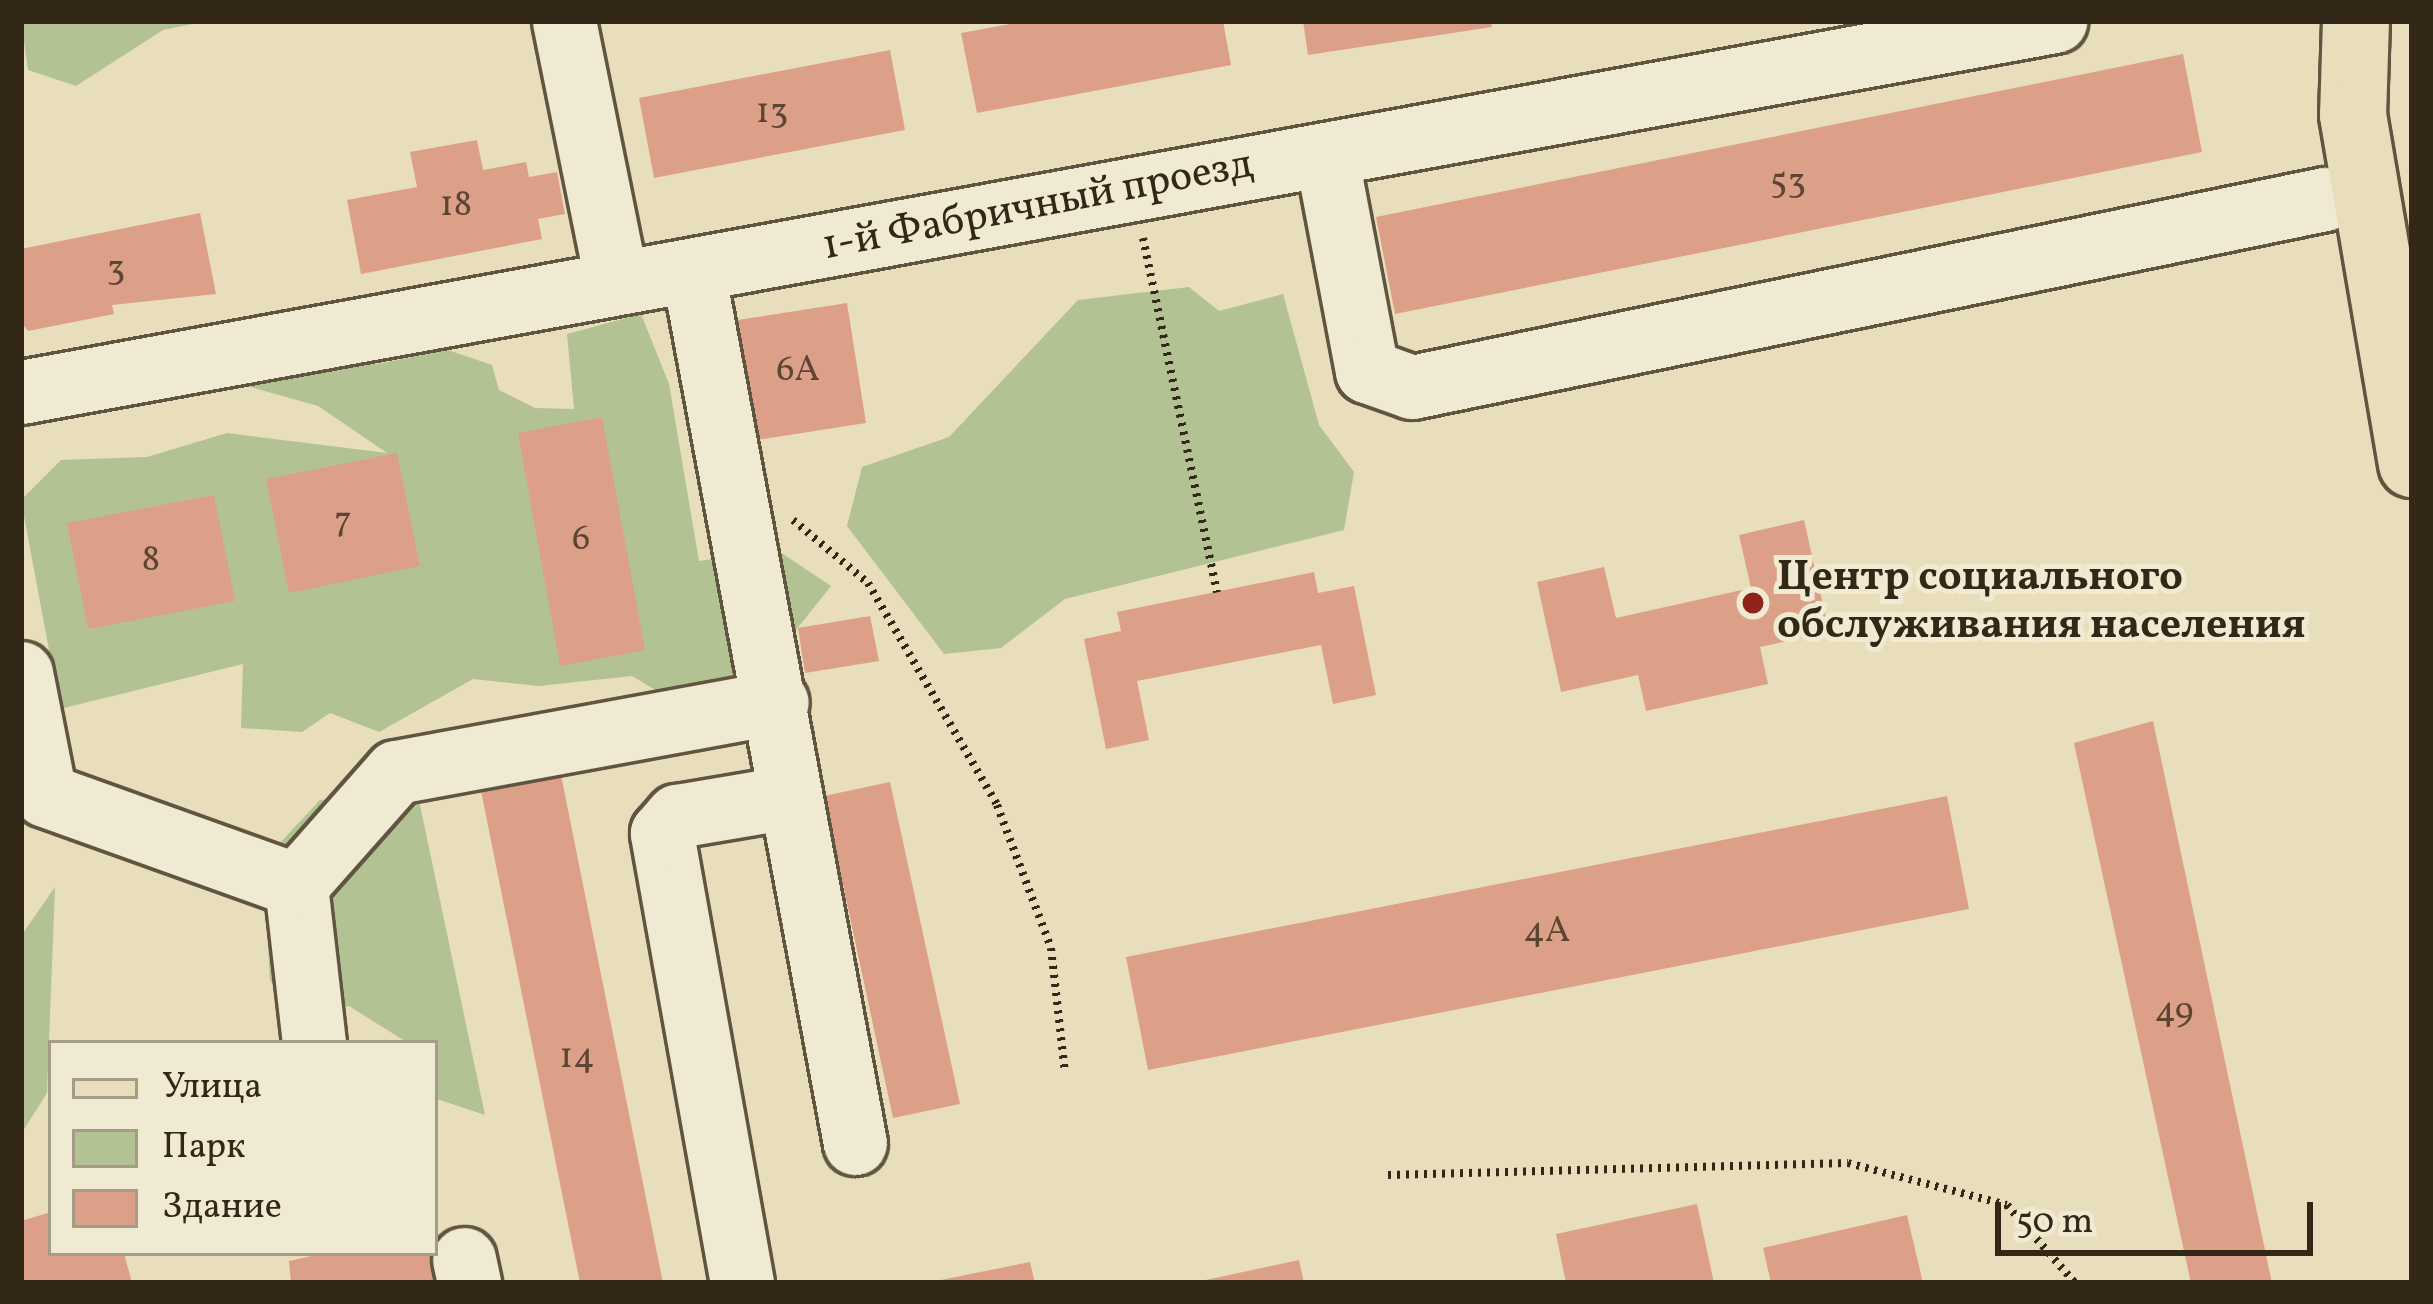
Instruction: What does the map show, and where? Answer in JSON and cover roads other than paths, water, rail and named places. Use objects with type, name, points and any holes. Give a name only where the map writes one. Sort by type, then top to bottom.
[{"type":"main road","points":[[2356,21],[2354,115],[2412,460]]},
{"type":"street","name":"1-й Фабричный проезд","points":[[21,392],[2055,21]]},
{"type":"street","points":[[578,24],[617,283]]},
{"type":"street","points":[[1326,154],[1367,371],[1412,387],[2325,200]]},
{"type":"street","points":[[693,272],[777,702],[789,797],[855,1143]]},
{"type":"street","points":[[21,673],[45,795],[296,885]]},
{"type":"street","points":[[314,1040],[296,885],[396,772],[777,702]]},
{"type":"street","points":[[742,1283],[662,833],[677,815],[789,797]]},
{"type":"place","name":"Центр социального обслуживания населения","points":[[1753,603]]}]
